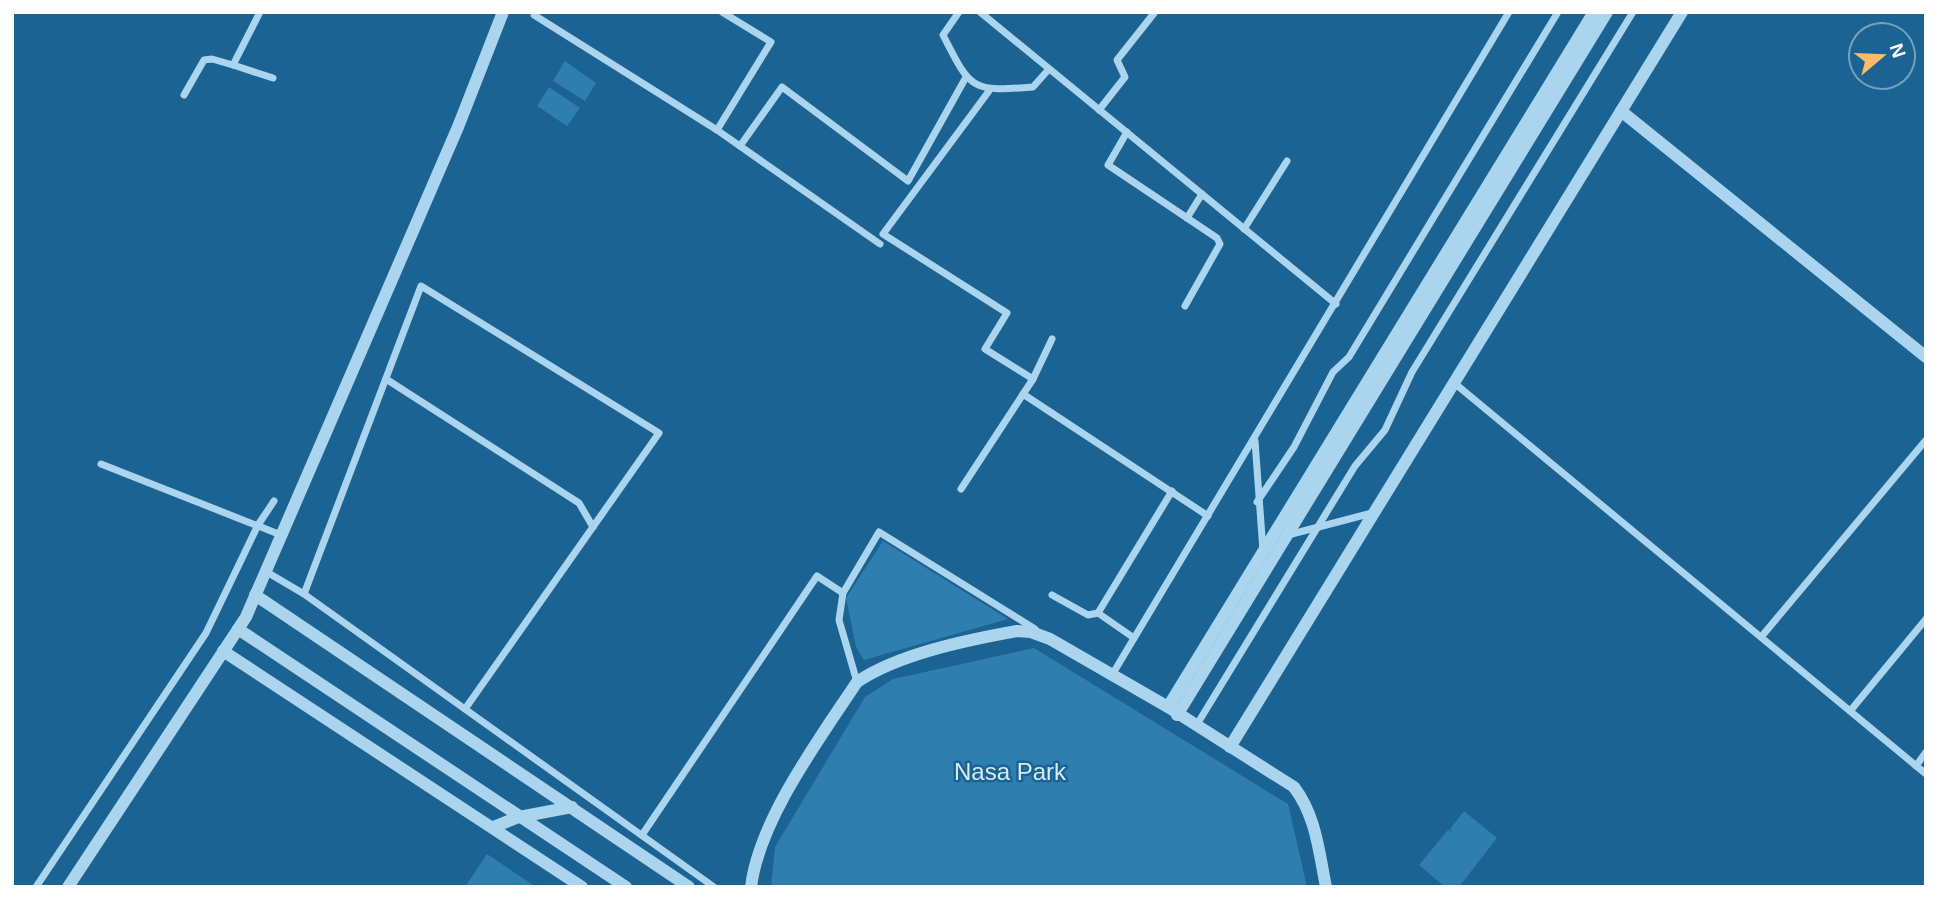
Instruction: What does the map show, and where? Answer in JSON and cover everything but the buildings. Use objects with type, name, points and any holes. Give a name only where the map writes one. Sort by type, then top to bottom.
[{"type":"street","points":[[233,65],[260,12]]},
{"type":"street","points":[[68,887],[238,629],[255,595],[458,127],[503,12]]},
{"type":"street","points":[[535,12],[534,15],[717,130],[880,243]]},
{"type":"street","points":[[717,130],[771,42],[722,12]]},
{"type":"street","points":[[959,12],[943,36],[965,79],[989,91],[1033,88],[1049,69]]},
{"type":"street","points":[[980,12],[1336,304]]},
{"type":"street","points":[[1099,110],[1125,77],[1117,60],[1155,12]]},
{"type":"street","points":[[1111,676],[1509,12]]},
{"type":"street","points":[[1257,502],[1294,447],[1333,372],[1349,357],[1558,12]]},
{"type":"street","points":[[1172,711],[1263,552],[1594,12]]},
{"type":"street","points":[[1172,711],[1285,536],[1607,12]]},
{"type":"street","points":[[1196,726],[1355,466],[1385,430],[1412,372],[1633,12]]},
{"type":"street","points":[[1230,747],[1682,12]]},
{"type":"street","points":[[184,95],[204,60],[212,59],[272,78]]},
{"type":"street","points":[[740,146],[782,87],[908,181],[965,79]]},
{"type":"street","points":[[989,91],[883,234],[1007,313],[985,349],[1033,379]]},
{"type":"street","points":[[1621,111],[1926,356]]},
{"type":"street","points":[[1127,132],[1108,164],[1217,238],[1220,244],[1185,306]]},
{"type":"street","points":[[1244,229],[1287,161]]},
{"type":"street","points":[[1187,218],[1202,194]]},
{"type":"street","points":[[303,594],[421,286],[659,433],[465,709]]},
{"type":"street","points":[[961,489],[1033,379],[1052,339]]},
{"type":"street","points":[[386,379],[579,503],[593,527]]},
{"type":"street","points":[[1453,382],[1926,774]]},
{"type":"street","points":[[1023,394],[1208,516]]},
{"type":"street","points":[[1255,439],[1257,502],[1263,552]]},
{"type":"street","points":[[1762,636],[1926,440]]},
{"type":"street","points":[[102,464],[281,535]]},
{"type":"street","points":[[1052,596],[1088,615],[1098,612],[1172,491]]},
{"type":"street","points":[[36,887],[206,633],[258,525],[274,501]]},
{"type":"street","points":[[1285,536],[1372,513]]},
{"type":"street","points":[[857,682],[839,620],[844,593],[879,531],[1050,639],[1294,787],[1304,801],[1313,823],[1326,887]]},
{"type":"street","points":[[265,571],[303,594],[715,887]]},
{"type":"street","points":[[642,835],[817,576],[844,593]]},
{"type":"street","points":[[255,595],[690,887]]},
{"type":"street","points":[[1098,612],[1134,638]]},
{"type":"street","points":[[1851,710],[1926,619]]},
{"type":"street","points":[[238,629],[626,887]]},
{"type":"street","points":[[751,887],[760,850],[772,820],[857,682],[876,670],[899,661],[1006,633],[1031,632],[1050,639]]},
{"type":"street","points":[[223,651],[582,887]]},
{"type":"street","points":[[1916,766],[1926,752]]},
{"type":"street","points":[[493,827],[519,817],[572,807]]},
{"type":"green space","points":[[565,61],[596,83],[585,101],[553,81]]},
{"type":"green space","points":[[549,87],[580,108],[567,126],[537,106]]},
{"type":"green space","points":[[883,541],[1008,619],[864,660],[856,647],[846,598]]},
{"type":"green space","name":"Nasa Park","points":[[1034,648],[1288,804],[1307,887],[771,887],[775,847],[865,697],[893,679]]},
{"type":"green space","points":[[1464,811],[1497,838],[1459,887],[1445,887],[1419,865],[1448,830],[1452,832],[1450,829]]},
{"type":"green space","points":[[487,854],[536,887],[465,887]]}]
